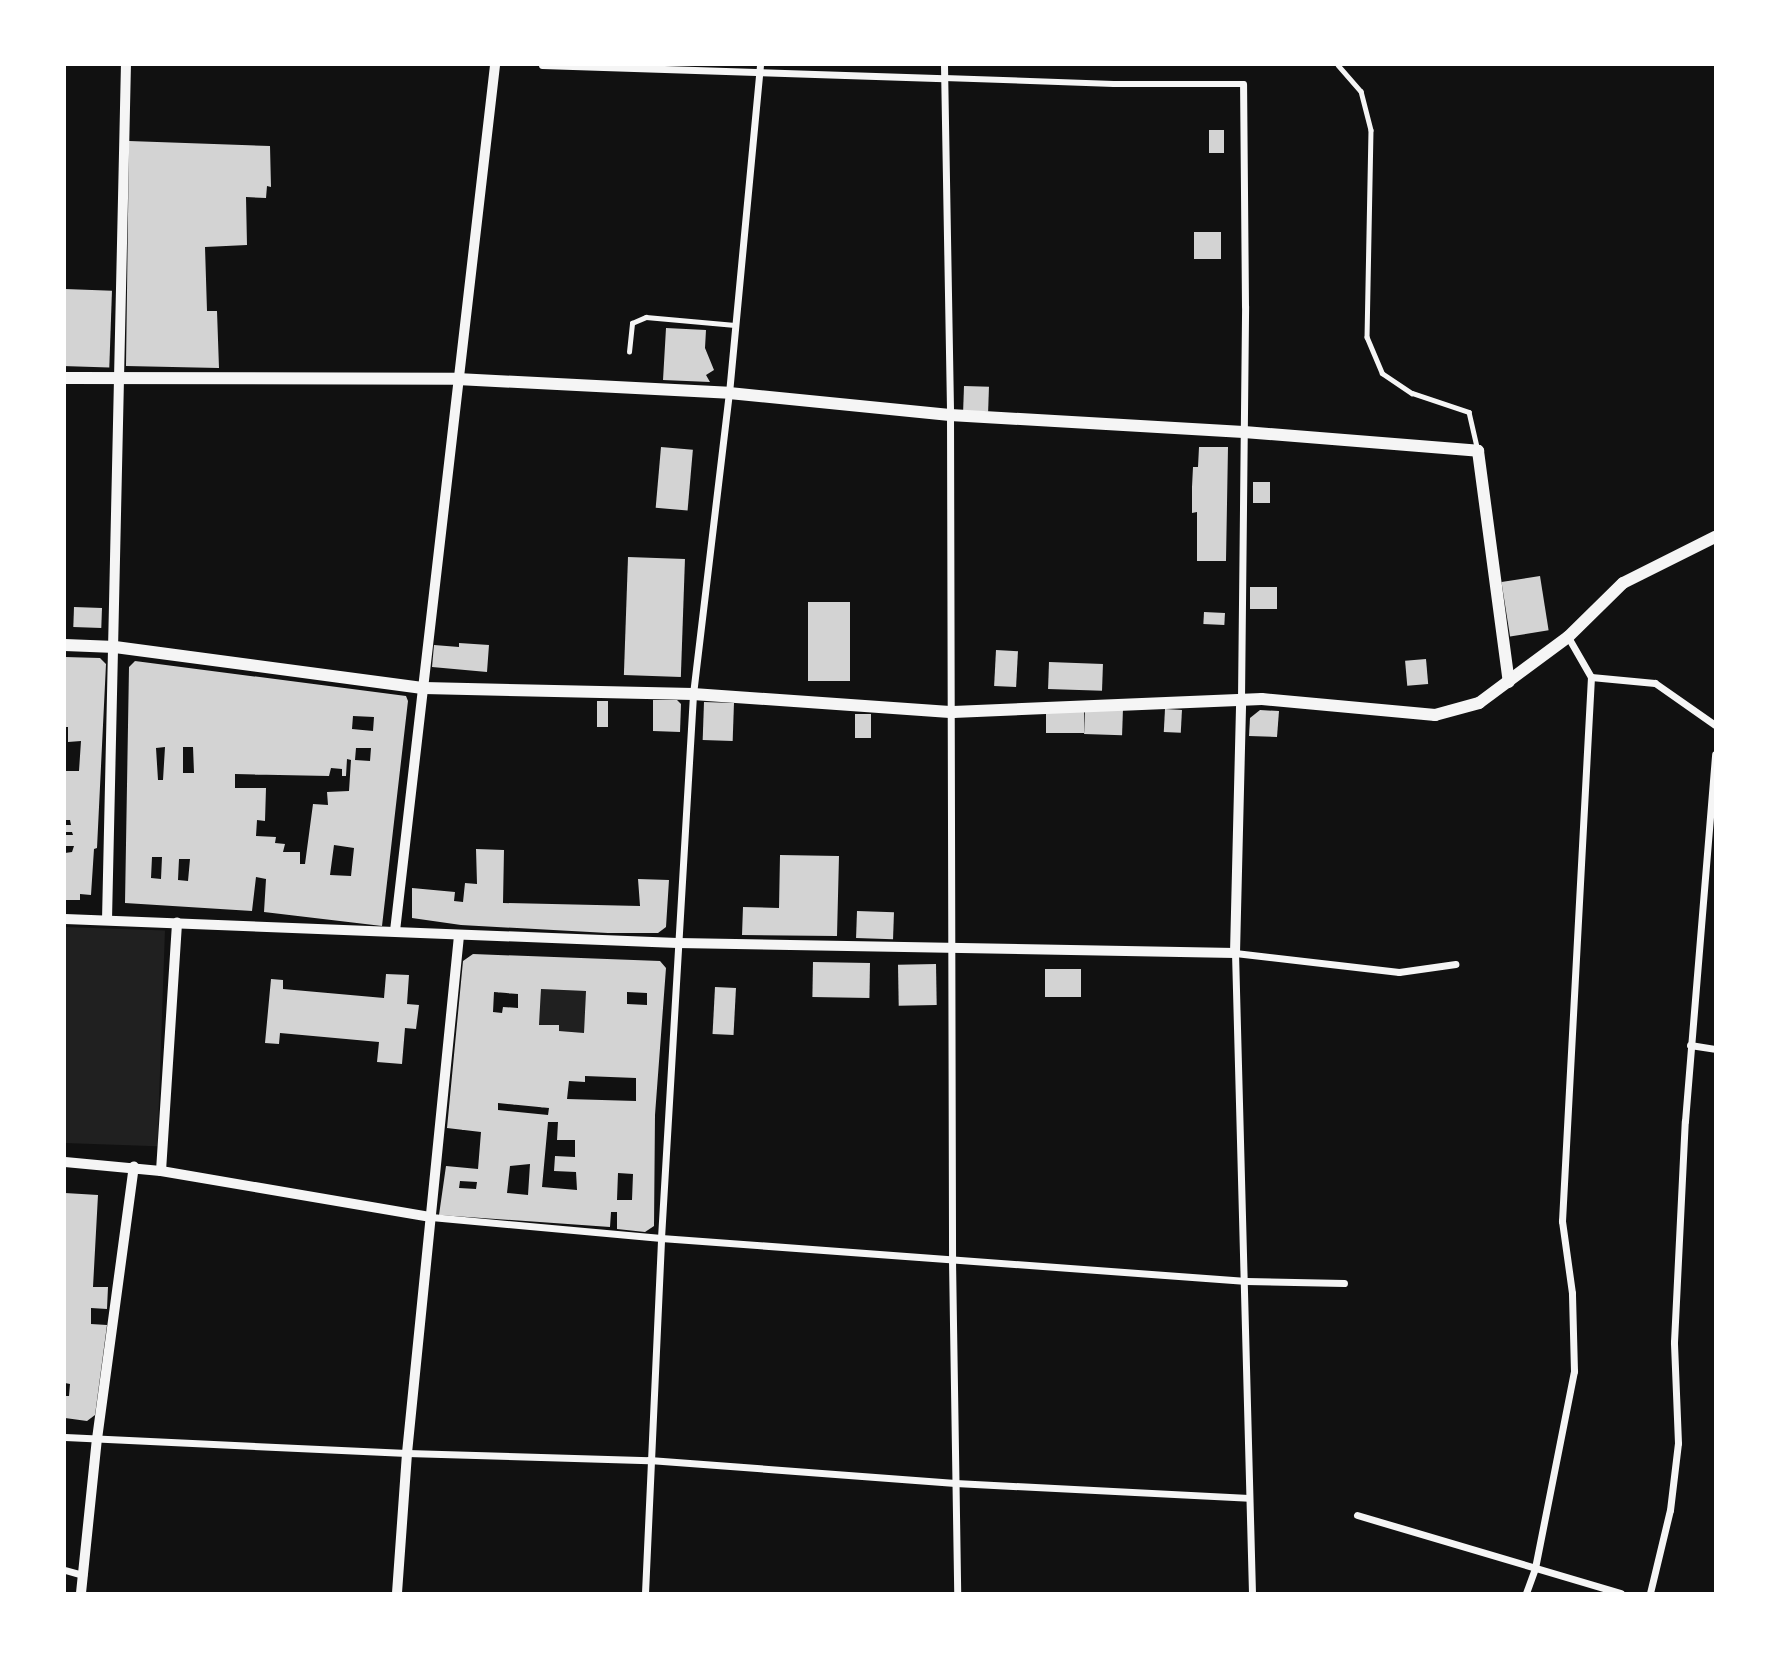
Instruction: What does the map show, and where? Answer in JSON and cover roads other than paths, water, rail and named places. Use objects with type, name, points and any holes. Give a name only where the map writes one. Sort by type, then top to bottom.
[{"type":"main road","points":[[65,378],[457,379],[729,393],[950,415],[1244,432],[1478,451],[1509,682]]},
{"type":"main road","points":[[65,645],[115,647],[424,688],[693,694],[953,712],[1241,699],[1435,715],[1479,703],[1567,637],[1623,583],[1715,537]]},
{"type":"street","points":[[107,920],[126,65]]},
{"type":"street","points":[[395,931],[495,65]]},
{"type":"street","points":[[542,65],[760,68],[1114,84],[1243,84],[1244,432],[1235,953],[1246,1281],[1252,1593]]},
{"type":"street","points":[[944,65],[953,712],[951,950],[957,1593]]},
{"type":"street","points":[[645,1593],[649,1460],[693,694],[729,393],[760,68]]},
{"type":"street","points":[[1526,1593],[1535,1569],[1574,1371],[1572,1293],[1562,1221],[1591,677],[1567,637]]},
{"type":"street","points":[[1591,677],[1655,683],[1715,724]]},
{"type":"street","points":[[1650,1593],[1670,1510],[1678,1443],[1674,1342],[1690,1045],[1715,754]]},
{"type":"street","points":[[65,919],[678,943],[1235,953],[1399,972],[1455,964]]},
{"type":"street","points":[[162,1171],[177,923]]},
{"type":"street","points":[[397,1593],[407,1453],[459,936]]},
{"type":"street","points":[[1690,1045],[1715,1049]]},
{"type":"street","points":[[65,1162],[162,1171],[431,1217],[953,1260],[1246,1281],[1344,1283]]},
{"type":"street","points":[[81,1593],[97,1440],[134,1167]]},
{"type":"street","points":[[65,1437],[407,1453],[649,1460],[955,1483],[1249,1498]]},
{"type":"street","points":[[1357,1515],[1621,1593]]},
{"type":"street","points":[[65,1570],[83,1575]]},
{"type":"lane","points":[[1338,65],[1361,91],[1371,130],[1367,337],[1382,373],[1412,393],[1469,412],[1478,451]]},
{"type":"lane","points":[[629,352],[632,323],[646,317],[735,325]]}]
